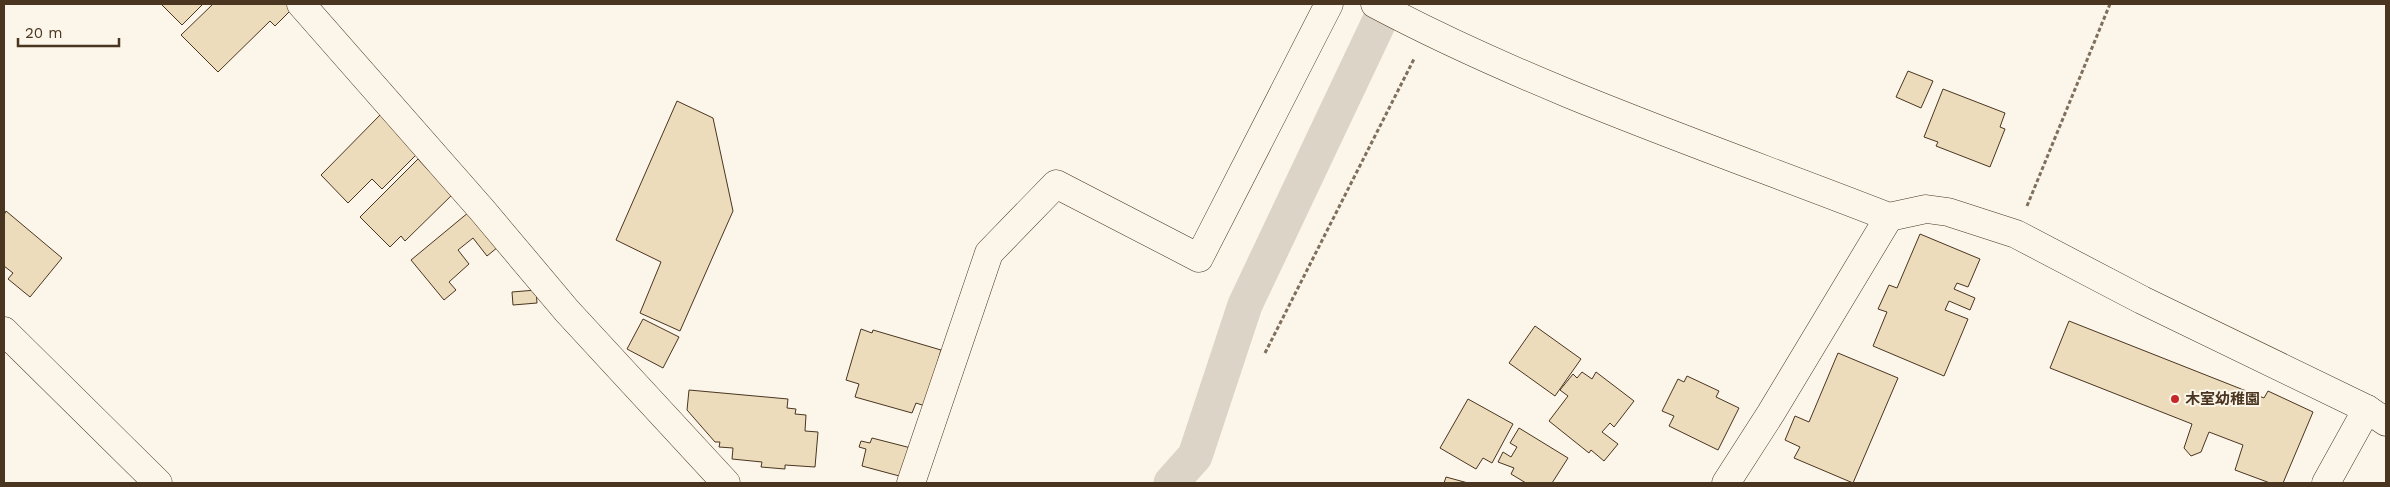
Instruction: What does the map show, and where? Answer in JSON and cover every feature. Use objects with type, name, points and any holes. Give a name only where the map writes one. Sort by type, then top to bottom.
[{"type":"street","points":[[301,4],[482,210],[567,311],[726,483]]},
{"type":"street","points":[[911,483],[989,253],[1056,184],[1199,258],[1329,4]]},
{"type":"street","points":[[1374,4],[1428,32],[1555,88],[1889,217],[1926,209],[1934,210],[1948,212],[2016,234],[2142,300],[2377,415],[2326,483]]},
{"type":"street","points":[[1726,483],[1771,413],[1889,217]]},
{"type":"street","points":[[4,332],[158,483]]},
{"type":"path","points":[[2016,234],[2110,4]]},
{"type":"path","points":[[1265,353],[1428,32]]},
{"type":"building","points":[[161,4],[203,4],[182,25]]},
{"type":"building","points":[[213,4],[290,4],[294,7],[275,26],[270,21],[218,72],[181,35]]},
{"type":"building","points":[[1908,71],[1933,81],[1921,108],[1896,97]]},
{"type":"building","points":[[1943,89],[2005,113],[2000,127],[2005,129],[1990,167],[1936,146],[1938,142],[1924,137]]},
{"type":"building","points":[[677,101],[713,118],[733,211],[680,331],[640,313],[661,262],[616,240]]},
{"type":"building","points":[[382,113],[420,151],[382,189],[372,179],[348,203],[321,175]]},
{"type":"building","points":[[418,159],[433,175],[456,191],[405,241],[401,236],[390,247],[360,217]]},
{"type":"building","points":[[6,211],[62,258],[30,297],[8,279],[13,273],[4,266],[4,215]]},
{"type":"building","points":[[469,212],[498,247],[487,256],[473,238],[458,250],[469,264],[449,282],[456,290],[444,300],[411,260]]},
{"type":"building","points":[[1920,234],[1980,259],[1968,287],[1957,283],[1954,289],[1975,298],[1970,310],[1949,301],[1945,310],[1968,319],[1944,376],[1873,346],[1887,312],[1878,309],[1889,285],[1897,288]]},
{"type":"building","points":[[536,290],[537,303],[513,305],[512,292]]},
{"type":"building","points":[[643,319],[679,337],[663,368],[627,349]]},
{"type":"building","points":[[2069,321],[2264,398],[2268,391],[2313,412],[2283,483],[2270,483],[2235,470],[2243,445],[2209,432],[2201,452],[2191,456],[2184,448],[2192,424],[2050,368]]},
{"type":"building","points":[[1535,326],[1581,359],[1555,396],[1509,363]]},
{"type":"building","points":[[861,329],[872,333],[873,330],[941,350],[925,406],[916,403],[912,413],[855,397],[859,384],[846,380]]},
{"type":"building","points":[[1838,353],[1898,378],[1853,483],[1794,458],[1800,447],[1785,440],[1795,416],[1809,422]]},
{"type":"building","points":[[1582,372],[1592,379],[1596,372],[1634,401],[1614,427],[1610,423],[1602,432],[1618,444],[1604,461],[1591,450],[1589,453],[1549,421],[1568,396],[1560,390],[1573,374],[1577,378]]},
{"type":"building","points":[[1687,376],[1719,391],[1716,397],[1739,408],[1718,450],[1669,426],[1674,416],[1662,411],[1678,379],[1684,382]]},
{"type":"building","points":[[689,390],[788,399],[787,408],[796,409],[795,414],[806,415],[805,431],[818,432],[815,467],[785,465],[785,469],[761,467],[762,462],[732,459],[733,448],[719,447],[720,442],[715,442],[687,410]]},
{"type":"building","points":[[1468,399],[1513,424],[1492,463],[1483,458],[1476,469],[1440,448]]},
{"type":"building","points":[[1519,428],[1568,458],[1552,483],[1526,483],[1511,474],[1514,468],[1498,462],[1503,452],[1511,457],[1517,447],[1510,443]]},
{"type":"building","points":[[872,438],[911,448],[903,477],[862,466],[866,449],[859,447],[861,441],[870,443]]},
{"type":"building","points":[[1446,477],[1468,483],[1444,483]]},
{"type":"waterway","points":[[1171,483],[1195,456],[1245,305],[1379,22]]},
{"type":"place","name":"木室幼稚園","points":[[2175,399]]}]
